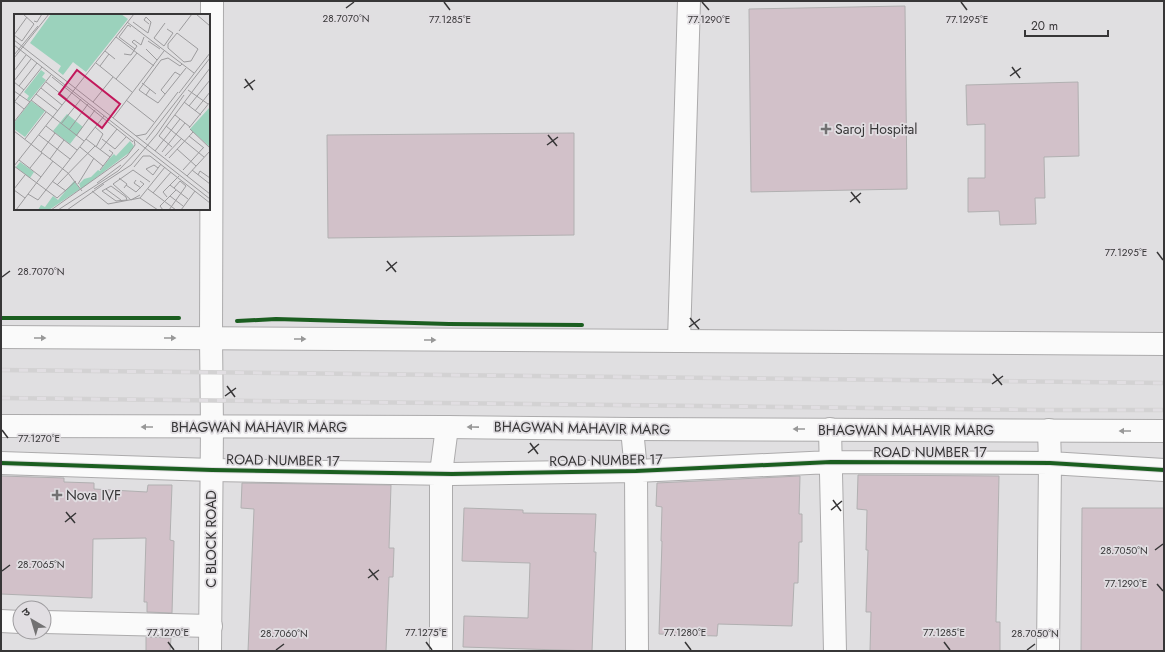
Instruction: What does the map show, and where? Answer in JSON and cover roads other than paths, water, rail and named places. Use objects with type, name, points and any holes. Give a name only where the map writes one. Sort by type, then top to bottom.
[{"type":"street","name":"C BLOCK ROAD","points":[[210,651],[212,470],[212,1]]},
{"type":"street","points":[[679,341],[689,1]]},
{"type":"street","points":[[1,338],[1164,344]]},
{"type":"street","name":"BHAGWAN MAHAVIR MARG","points":[[1,426],[447,426],[632,429],[1164,431]]},
{"type":"street","points":[[441,651],[440,474],[447,426]]},
{"type":"street","points":[[632,429],[636,471],[637,651]]},
{"type":"street","points":[[830,429],[835,651]]},
{"type":"street","points":[[1048,651],[1049,430]]},
{"type":"street","name":"ROAD NUMBER 17","points":[[1,463],[212,470],[440,474],[636,471],[831,462],[1050,463],[1164,470]]},
{"type":"street","points":[[1,621],[12,622]]},
{"type":"street","points":[[52,622],[211,626]]},
{"type":"railway","points":[[1,370],[1164,383]]},
{"type":"railway","points":[[1,398],[1046,410],[1164,410]]},
{"type":"place","name":"Saroj Hospital","points":[[826,129]]},
{"type":"place","name":"Nova IVF","points":[[57,495]]}]
